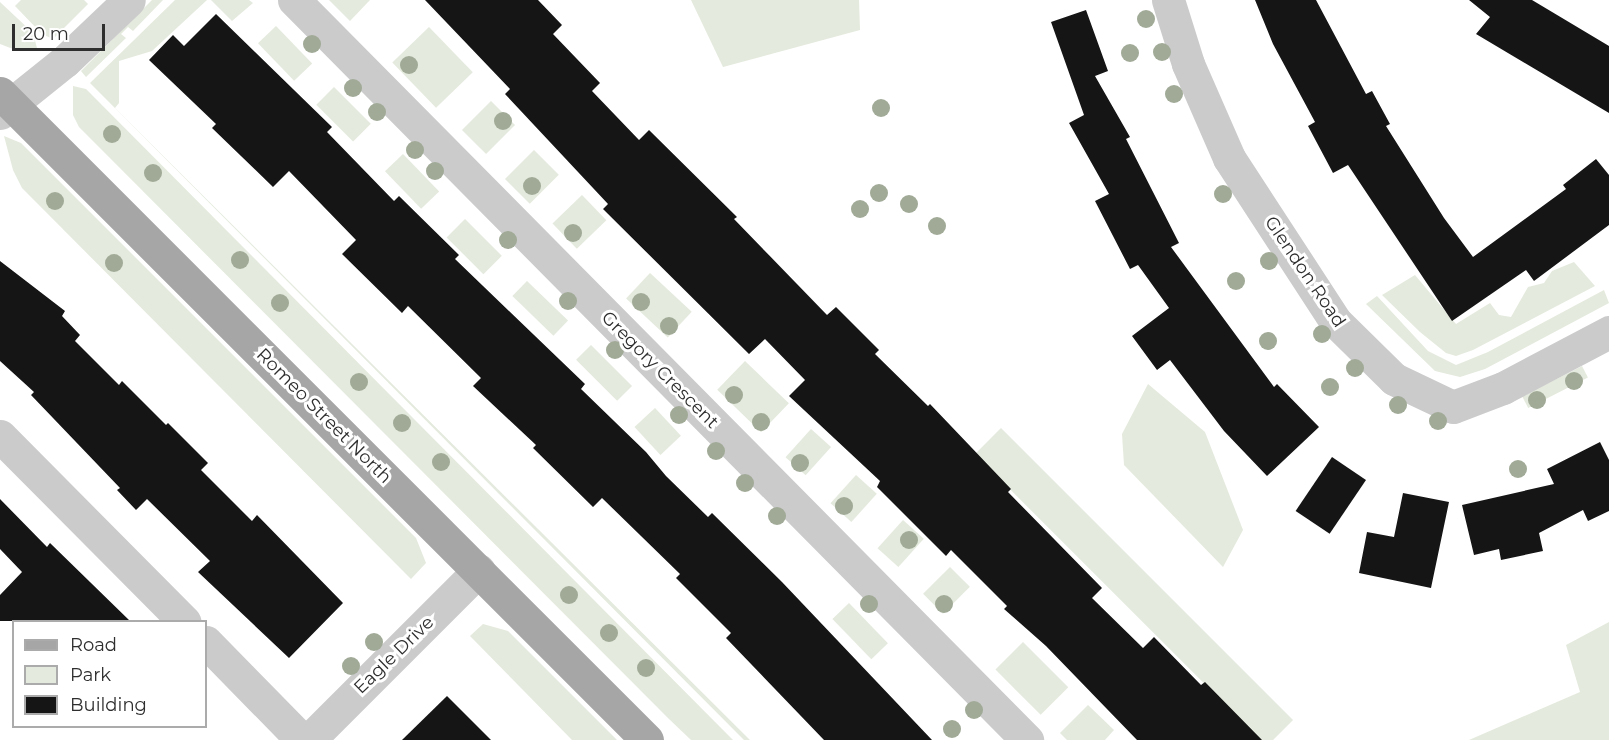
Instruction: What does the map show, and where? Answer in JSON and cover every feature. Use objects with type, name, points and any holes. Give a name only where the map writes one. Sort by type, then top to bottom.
[{"type":"main road","name":"Romeo Street North","points":[[3,103],[479,570],[647,740]]},
{"type":"street","points":[[3,103],[65,61],[129,0]]},
{"type":"street","name":"Gregory Crescent","points":[[294,0],[1027,740]]},
{"type":"street","name":"Glendon Road","points":[[1168,0],[1188,64],[1229,158],[1336,322],[1394,379],[1453,407],[1503,388],[1609,332]]},
{"type":"street","points":[[0,436],[184,620]]},
{"type":"street","name":"Eagle Drive","points":[[309,740],[479,570]]},
{"type":"street","points":[[207,643],[302,740]]},
{"type":"green space","points":[[21,0],[84,0],[88,4],[53,39],[42,34],[15,6]]},
{"type":"green space","points":[[152,0],[163,0],[133,31],[128,27],[121,34],[126,38],[86,77],[81,71]]},
{"type":"green space","points":[[175,0],[207,0],[152,51],[119,61],[119,103],[115,108],[750,740],[744,740],[90,83]]},
{"type":"green space","points":[[211,0],[249,0],[253,3],[232,21]]},
{"type":"green space","points":[[329,0],[370,0],[350,21]]},
{"type":"green space","points":[[691,0],[859,0],[860,30],[723,67]]},
{"type":"green space","points":[[0,2],[33,33],[37,48],[13,49],[0,44]]},
{"type":"green space","points":[[276,26],[312,63],[294,81],[258,43]]},
{"type":"green space","points":[[429,27],[473,72],[436,108],[392,62]]},
{"type":"green space","points":[[73,86],[86,89],[733,740],[691,740],[669,719],[79,127],[73,115]]},
{"type":"green space","points":[[334,87],[371,124],[353,141],[316,105]]},
{"type":"green space","points":[[491,101],[515,125],[486,154],[462,130]]},
{"type":"green space","points":[[4,136],[21,143],[416,538],[426,563],[411,579],[22,188],[13,170]]},
{"type":"green space","points":[[534,150],[559,175],[530,204],[505,179]]},
{"type":"green space","points":[[403,154],[439,191],[421,209],[385,171]]},
{"type":"green space","points":[[582,195],[606,220],[577,249],[553,223]]},
{"type":"green space","points":[[465,219],[502,256],[483,274],[447,237]]},
{"type":"green space","points":[[1574,262],[1595,286],[1473,350],[1456,356],[1446,353],[1420,332],[1382,295],[1415,275],[1456,324],[1490,303],[1499,315],[1511,317],[1528,287],[1544,283],[1552,271]]},
{"type":"green space","points":[[650,273],[692,312],[668,337],[626,299]]},
{"type":"green space","points":[[527,281],[568,321],[553,336],[512,296]]},
{"type":"green space","points":[[1604,290],[1609,303],[1485,369],[1460,377],[1435,371],[1366,304],[1377,296],[1428,351],[1456,365],[1488,352]]},
{"type":"green space","points":[[591,345],[632,386],[617,401],[576,360]]},
{"type":"green space","points":[[745,361],[789,403],[761,432],[717,390]]},
{"type":"green space","points":[[1582,366],[1588,378],[1528,408],[1522,396]]},
{"type":"green space","points":[[1148,384],[1205,432],[1243,530],[1223,567],[1124,465],[1122,434]]},
{"type":"green space","points":[[655,408],[681,436],[660,455],[635,427]]},
{"type":"green space","points":[[1001,428],[1293,720],[1273,740],[1261,740],[975,454]]},
{"type":"green space","points":[[811,429],[831,447],[806,475],[786,457]]},
{"type":"green space","points":[[856,475],[877,494],[851,522],[831,503]]},
{"type":"green space","points":[[903,520],[924,539],[898,567],[878,548]]},
{"type":"green space","points":[[950,567],[970,587],[943,614],[923,594]]},
{"type":"green space","points":[[849,603],[888,643],[871,659],[832,619]]},
{"type":"green space","points":[[1609,622],[1609,740],[1469,740],[1580,692],[1566,645]]},
{"type":"green space","points":[[483,624],[508,631],[617,740],[572,740],[470,636]]},
{"type":"green space","points":[[1023,642],[1068,687],[1041,715],[995,670]]},
{"type":"green space","points":[[1088,705],[1114,730],[1105,740],[1067,740],[1060,733]]},
{"type":"building","points":[[425,0],[538,0],[562,25],[553,34],[600,83],[592,91],[639,140],[649,130],[737,217],[734,219],[827,315],[836,307],[879,350],[875,354],[928,406],[930,404],[1011,489],[1008,492],[1102,588],[1092,598],[1143,648],[1154,637],[1201,685],[1205,682],[1262,740],[1137,740],[1046,646],[1004,609],[1007,606],[951,550],[946,556],[877,487],[880,481],[789,396],[805,380],[765,339],[749,354],[603,209],[608,204],[505,94],[510,89]]},
{"type":"building","points":[[1255,0],[1316,0],[1366,94],[1372,91],[1390,124],[1386,126],[1444,218],[1473,257],[1566,189],[1563,185],[1596,159],[1609,175],[1609,225],[1534,281],[1526,270],[1452,321],[1348,165],[1333,173],[1308,126],[1315,122],[1273,44]]},
{"type":"building","points":[[1469,0],[1532,0],[1609,46],[1609,113],[1476,34],[1490,17]]},
{"type":"building","points":[[1086,10],[1108,71],[1095,76],[1130,137],[1126,139],[1179,243],[1171,247],[1274,387],[1277,384],[1319,427],[1267,476],[1224,431],[1170,360],[1157,370],[1132,336],[1169,308],[1138,265],[1130,269],[1095,201],[1109,194],[1069,123],[1084,115],[1051,22]]},
{"type":"building","points":[[216,14],[332,127],[327,132],[394,201],[399,196],[459,255],[455,259],[585,384],[581,389],[708,517],[712,513],[782,582],[932,740],[824,740],[726,638],[731,633],[676,578],[680,574],[602,498],[593,507],[533,448],[536,445],[473,386],[481,378],[408,306],[402,313],[342,254],[356,240],[289,171],[273,187],[212,128],[216,124],[149,60],[173,35],[184,46]]},
{"type":"building","points":[[0,261],[65,311],[62,316],[80,335],[75,341],[119,385],[122,381],[166,425],[168,423],[208,463],[201,470],[252,521],[257,515],[343,603],[289,658],[198,572],[210,561],[147,499],[136,510],[117,490],[120,488],[31,395],[34,392],[0,361]]},
{"type":"building","points":[[1600,442],[1609,460],[1609,511],[1588,521],[1583,510],[1539,533],[1543,551],[1501,560],[1499,549],[1474,555],[1462,505],[1554,484],[1547,469]]},
{"type":"building","points":[[1332,457],[1366,480],[1330,534],[1296,511]]},
{"type":"building","points":[[1403,493],[1449,502],[1431,588],[1359,573],[1367,532],[1394,537]]},
{"type":"building","points":[[0,499],[47,547],[50,543],[129,620],[0,621],[0,595],[22,572],[0,549]]},
{"type":"building","points":[[447,696],[491,740],[402,740]]}]
